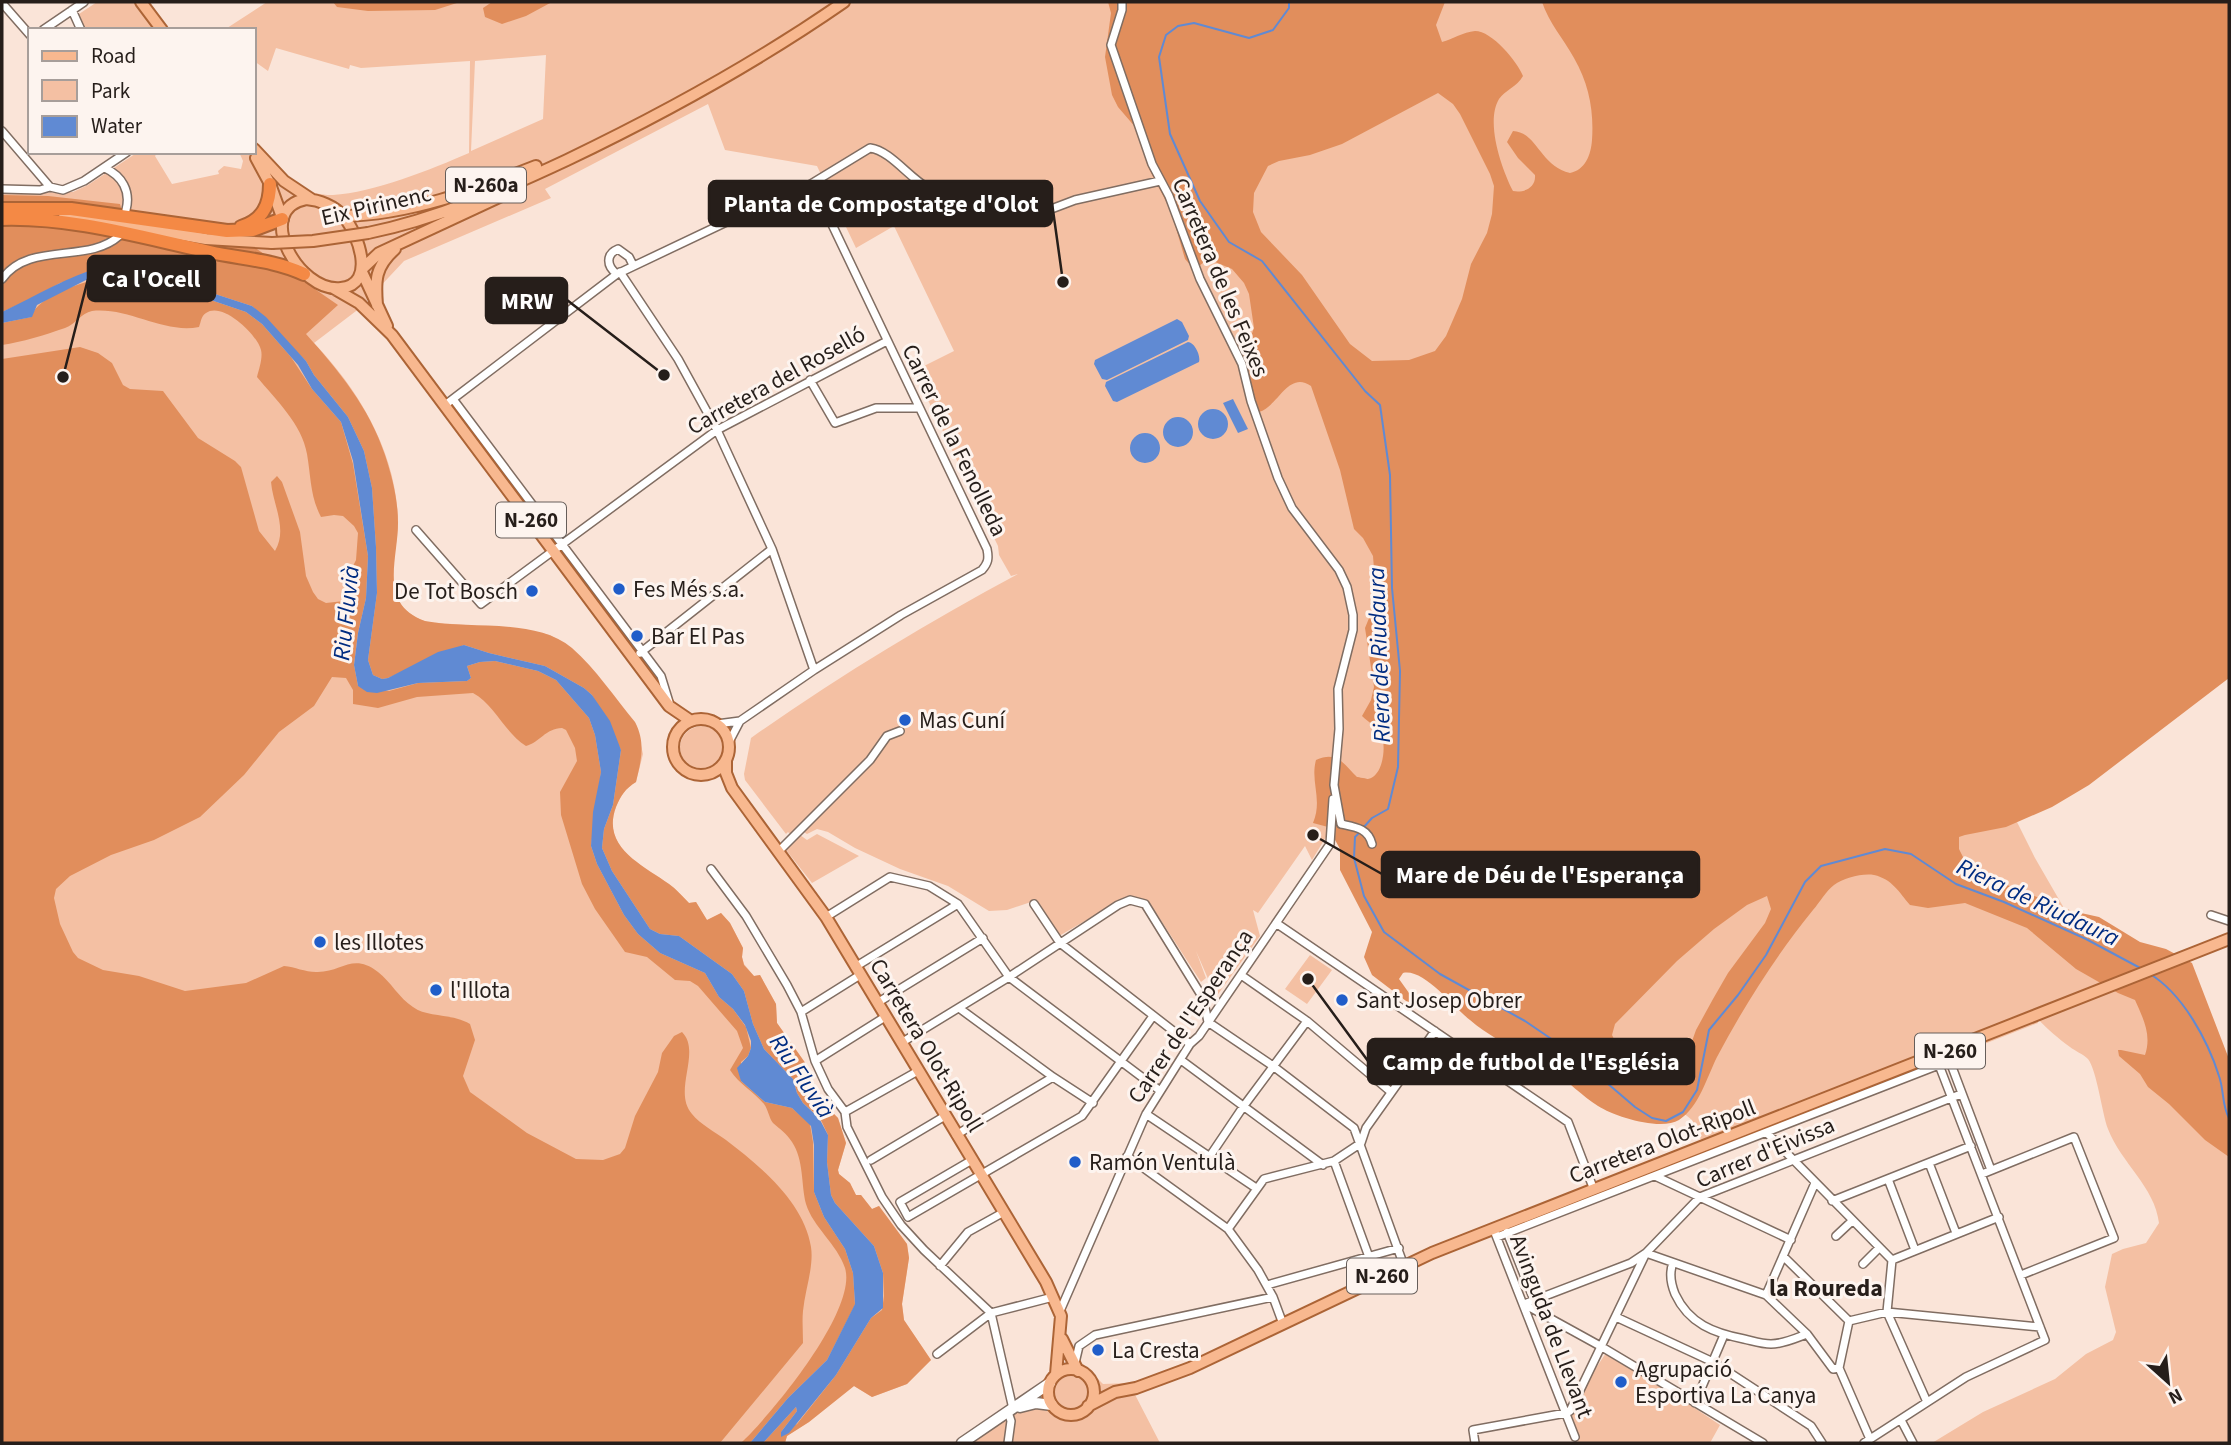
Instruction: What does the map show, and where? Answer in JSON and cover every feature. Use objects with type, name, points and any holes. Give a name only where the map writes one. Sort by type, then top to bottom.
[{"type":"highway","points":[[228,231],[253,222],[263,213],[270,196],[270,184]]},
{"type":"highway","name":"Eix Pirinenc","points":[[2,209],[28,213]]},
{"type":"highway","points":[[28,213],[71,209],[228,231],[254,230],[282,218]]},
{"type":"highway","name":"Eix Pirinenc","points":[[2,219],[28,213]]},
{"type":"highway","name":"N-260","points":[[28,213],[117,229],[212,253],[271,262],[304,274]]},
{"type":"main road","points":[[141,2],[160,28]]},
{"type":"main road","name":"Eix Pirinenc","points":[[28,213],[78,216],[206,239],[272,243],[313,241],[368,233],[450,210],[548,169],[623,132],[755,60],[844,2]]},
{"type":"main road","name":"N-260a","points":[[343,216],[363,216],[402,209],[458,194],[623,132]]},
{"type":"main road","points":[[255,154],[270,184],[282,218],[286,246],[304,274]]},
{"type":"main road","points":[[256,154],[284,181],[343,216]]},
{"type":"main road","name":"N-260a","points":[[362,270],[379,253],[498,197],[548,169]]},
{"type":"main road","points":[[282,218],[284,211],[293,203],[301,199],[311,199]]},
{"type":"main road","name":"N-260","points":[[343,216],[357,242],[362,270],[392,335]]},
{"type":"main road","name":"N-260a","points":[[377,305],[375,280],[378,271],[385,259],[402,242]]},
{"type":"main road","points":[[333,288],[350,286],[362,270]]},
{"type":"main road","name":"N-260","points":[[304,274],[359,303],[392,335],[449,402],[638,654],[669,706],[677,733],[673,750],[678,763],[688,772],[705,775]]},
{"type":"main road","name":"N-260","points":[[669,706],[691,721],[705,719],[717,724]]},
{"type":"main road","points":[[677,733],[691,721]]},
{"type":"main road","points":[[717,724],[725,732],[729,742]]},
{"type":"main road","name":"N-260","points":[[726,761],[729,742]]},
{"type":"main road","points":[[705,775],[715,772],[726,761]]},
{"type":"main road","name":"Carretera Olot-Ripoll","points":[[726,761],[726,773],[732,788],[826,917],[1054,1297],[1060,1311],[1061,1336],[1053,1378]]},
{"type":"main road","name":"Carretera Olot-Ripoll","points":[[705,775],[732,788]]},
{"type":"main road","name":"Carretera Olot-Ripoll","points":[[1088,1406],[1115,1392],[1136,1388],[1176,1374],[1404,1266],[1495,1233],[1594,1190],[1949,1061],[2119,983],[2229,939]]},
{"type":"main road","name":"Carretera Olot-Ripoll","points":[[1061,1336],[1077,1367]]},
{"type":"main road","points":[[1053,1378],[1065,1370],[1077,1367]]},
{"type":"main road","name":"N-260","points":[[1077,1367],[1092,1385],[1115,1392]]},
{"type":"main road","name":"N-260","points":[[1053,1378],[1048,1394],[1052,1405],[1059,1411],[1072,1414],[1081,1412],[1088,1406]]},
{"type":"main road","points":[[1088,1406],[1093,1397],[1092,1385]]},
{"type":"street","points":[[46,28],[84,2]]},
{"type":"street","name":"Carretera de les Feixes","points":[[1122,2],[1111,46],[1143,140],[1181,226],[1200,279],[1242,363],[1251,401],[1278,478],[1293,508],[1339,570],[1347,587],[1353,630],[1338,689],[1339,729],[1334,785],[1341,824],[1358,827],[1367,833],[1372,844]]},
{"type":"street","points":[[2,3],[28,33]]},
{"type":"street","points":[[72,10],[80,28]]},
{"type":"street","points":[[2,131],[50,187]]},
{"type":"street","points":[[449,402],[618,273],[800,187],[806,187],[870,148],[887,154],[914,180],[928,188],[1022,209],[1046,211],[1075,200],[1160,181]]},
{"type":"street","points":[[2,189],[40,190],[50,187],[63,190],[84,181],[124,154]]},
{"type":"street","points":[[105,168],[116,173],[125,185],[128,202],[125,210]]},
{"type":"street","name":"Carrer de la Fenolleda","points":[[740,721],[814,670],[987,565],[989,557],[817,193],[806,187]]},
{"type":"street","points":[[2,279],[21,264],[48,253],[76,252],[100,247],[110,244],[119,236]]},
{"type":"street","points":[[633,265],[624,251],[618,249],[608,257],[610,265],[678,359],[717,430],[772,549],[814,670]]},
{"type":"street","name":"Carretera del Roselló","points":[[416,530],[481,604],[717,430],[887,341]]},
{"type":"street","points":[[810,380],[835,423],[876,408],[919,408]]},
{"type":"street","points":[[638,654],[772,549]]},
{"type":"street","points":[[717,724],[740,721]]},
{"type":"street","points":[[729,742],[740,721]]},
{"type":"street","points":[[779,851],[870,760],[887,736],[900,730]]},
{"type":"street","name":"Carrer de l'Esperança","points":[[1060,1311],[1127,1156],[1159,1090],[1190,1044],[1208,1023],[1329,844],[1334,785]]},
{"type":"street","points":[[711,869],[746,916],[801,1012],[815,1061],[828,1090],[845,1112],[847,1128],[883,1197],[901,1225],[991,1313],[1011,1410],[1008,1443]]},
{"type":"street","points":[[826,917],[890,877],[929,886],[958,904],[1009,977],[1159,1090]]},
{"type":"street","points":[[901,1042],[1009,977],[1118,905],[1130,900],[1145,904],[1203,998],[1208,1023],[1273,1066],[1354,1128],[1404,1266]]},
{"type":"street","points":[[801,1012],[958,904]]},
{"type":"street","points":[[1034,904],[1060,943],[1190,1044]]},
{"type":"street","points":[[2211,915],[2229,921]]},
{"type":"street","points":[[1276,923],[1568,1122],[1594,1190]]},
{"type":"street","points":[[877,1003],[983,938]]},
{"type":"street","points":[[1241,975],[1307,1021],[1391,1092]]},
{"type":"street","points":[[959,1008],[1093,1103]]},
{"type":"street","points":[[901,1225],[908,1217],[1082,1116],[1153,1016]]},
{"type":"street","points":[[815,1061],[885,1017]]},
{"type":"street","points":[[1210,1156],[1307,1021]]},
{"type":"street","points":[[1228,1228],[1264,1179],[1334,1161],[1361,1143],[1366,1128],[1435,1031]]},
{"type":"street","points":[[1181,1060],[1323,1165]]},
{"type":"street","points":[[1495,1233],[1507,1233],[1949,1061],[1991,1170]]},
{"type":"street","points":[[1849,1321],[1839,1368],[1867,1441],[1966,1377],[2045,1340],[1940,1065]]},
{"type":"street","points":[[845,1112],[918,1071]]},
{"type":"street","points":[[956,1135],[1053,1077]]},
{"type":"street","name":"Carrer d'Eivissa","points":[[1524,1304],[1630,1263],[1646,1254],[1700,1197],[1961,1094]]},
{"type":"street","points":[[1146,1114],[1256,1188]]},
{"type":"street","points":[[871,1160],[945,1116]]},
{"type":"street","points":[[1767,1133],[1892,1261]]},
{"type":"street","points":[[1982,1174],[2074,1137],[2114,1238],[2021,1275]]},
{"type":"street","points":[[1832,1201],[1971,1146]]},
{"type":"street","points":[[1127,1156],[1228,1228],[1258,1270],[1273,1297],[1283,1324]]},
{"type":"street","points":[[908,1217],[900,1202],[972,1160]]},
{"type":"street","points":[[1334,1161],[1369,1256]]},
{"type":"street","points":[[1929,1163],[1956,1233]]},
{"type":"street","points":[[1655,1176],[1791,1240]]},
{"type":"street","points":[[1888,1179],[1915,1250]]},
{"type":"street","points":[[1766,1295],[1815,1183]]},
{"type":"street","points":[[940,1266],[968,1232],[1004,1212]]},
{"type":"street","points":[[1892,1261],[1999,1217]]},
{"type":"street","points":[[1836,1236],[1852,1221]]},
{"type":"street","name":"Avinguda de Llevant","points":[[1495,1233],[1575,1437]]},
{"type":"street","name":"Avinguda de Llevant","points":[[1507,1233],[1534,1300]]},
{"type":"street","points":[[1266,1285],[1399,1248]]},
{"type":"street","points":[[1863,1264],[1879,1248]]},
{"type":"street","points":[[1475,1443],[1473,1430],[1566,1413],[1570,1410],[1646,1254],[1766,1295],[1807,1334],[1833,1369],[1839,1368]]},
{"type":"street","points":[[1783,1256],[1849,1321]]},
{"type":"street","points":[[1892,1261],[1887,1312],[1927,1402]]},
{"type":"street","points":[[1673,1262],[1670,1271],[1673,1288],[1687,1315],[1703,1326],[1724,1335],[1767,1344],[1779,1344],[1807,1334]]},
{"type":"street","points":[[937,1354],[991,1313],[1054,1297]]},
{"type":"street","points":[[1077,1367],[1079,1346],[1095,1335],[1273,1297]]},
{"type":"street","points":[[1524,1304],[1763,1443]]},
{"type":"street","points":[[1849,1321],[1887,1312],[2040,1327]]},
{"type":"street","points":[[1616,1317],[1713,1362],[1811,1426],[1822,1443]]},
{"type":"street","points":[[1695,1403],[1724,1335]]},
{"type":"street","points":[[962,1443],[1053,1378]]},
{"type":"street","points":[[1011,1410],[1036,1403],[1052,1405]]},
{"type":"street","points":[[1901,1420],[1913,1443]]},
{"type":"green space","points":[[97,2],[136,2],[155,28],[82,28],[79,14]]},
{"type":"green space","points":[[267,2],[2182,2],[1997,782],[2035,858],[2072,922],[2099,933],[2229,1121],[2229,1443],[1932,1443],[1983,1412],[2055,1379],[2086,1354],[2113,1340],[2116,1332],[2105,1287],[2112,1254],[2146,1243],[2159,1223],[2145,1186],[2121,1153],[2108,1129],[2088,1059],[2038,1019],[2038,1023],[1707,1153],[1692,1120],[1350,844],[1326,837],[1312,860],[1305,846],[1258,913],[1253,910],[1260,936],[1216,997],[1196,951],[1206,978],[1201,982],[1149,902],[1128,896],[1059,936],[1037,900],[1007,910],[989,911],[948,886],[900,869],[828,832],[817,829],[807,834],[799,829],[791,835],[788,832],[786,834],[745,780],[751,738],[882,652],[1018,574],[1011,576],[999,555],[998,546],[914,371],[954,351],[894,226],[856,248],[817,166],[725,150],[708,104],[545,189],[551,198],[404,261],[360,308],[314,343],[360,402],[382,446],[396,494],[398,519],[393,577],[398,600],[404,608],[427,622],[528,630],[550,635],[571,648],[636,724],[643,754],[636,782],[624,793],[616,807],[613,821],[619,844],[636,862],[672,886],[689,903],[696,902],[707,920],[721,913],[730,923],[743,948],[744,964],[754,976],[760,975],[776,1004],[777,1023],[806,1064],[816,1096],[838,1118],[846,1143],[839,1174],[872,1209],[879,1206],[907,1244],[909,1258],[902,1304],[904,1320],[931,1360],[907,1384],[872,1397],[854,1386],[787,1436],[785,1443],[2,1443],[2,193],[73,192],[135,154],[156,154],[155,156],[172,184],[219,174],[218,171],[224,166],[241,169],[243,161],[240,154],[249,154],[263,179],[333,195],[384,185],[469,153],[470,61],[361,68],[350,65],[349,69],[276,48],[268,71],[256,62],[256,28],[227,28]],"holes":[[[546,55],[543,119],[471,151],[475,61]]]},
{"type":"green space","points":[[702,726],[711,727],[718,732],[723,739],[723,757],[718,764],[711,769],[702,770],[693,769],[686,764],[681,757],[680,748],[681,739],[686,732],[693,727]]},
{"type":"green space","points":[[817,834],[859,856],[812,883],[786,850],[787,844],[800,835],[807,840]]},
{"type":"green space","points":[[1310,955],[1332,970],[1307,1004],[1285,989]]},
{"type":"green space","name":"Agrupació Esportiva La Canya","points":[[1608,1350],[1720,1425],[1710,1443],[1578,1443],[1566,1413]]},
{"type":"green space","points":[[1067,1363],[1083,1364],[1103,1384],[1129,1383],[1160,1443],[956,1443],[1042,1385],[1055,1368]]},
{"type":"shaded area","points":[[333,2],[460,2],[435,10],[368,11],[337,7]]},
{"type":"shaded area","points":[[492,2],[552,2],[526,16],[502,24],[485,17],[483,8]]},
{"type":"shaded area","points":[[1108,2],[1445,2],[1436,25],[1442,42],[1475,31],[1482,32],[1503,48],[1523,76],[1499,99],[1494,120],[1500,159],[1513,191],[1517,191],[1531,186],[1535,175],[1507,142],[1513,131],[1528,137],[1552,164],[1570,173],[1580,169],[1589,156],[1591,146],[1591,108],[1587,88],[1574,58],[1548,17],[1542,2],[2229,2],[2229,678],[2089,785],[2052,807],[2006,827],[1959,837],[1959,849],[1965,861],[1992,879],[2072,911],[2099,917],[2140,942],[2166,949],[2192,963],[2229,1059],[2229,1157],[2205,1140],[2119,1056],[2118,1050],[2145,1055],[2147,1048],[2144,1020],[2135,1000],[2076,969],[2027,928],[1965,903],[1928,908],[1910,905],[1890,883],[1874,875],[1848,878],[1834,885],[1826,893],[1774,962],[1750,1000],[1692,1107],[1679,1120],[1671,1123],[1638,1121],[1598,1106],[1552,1070],[1479,1027],[1420,977],[1403,973],[1399,979],[1414,1000],[1410,1004],[1372,975],[1364,957],[1372,932],[1340,870],[1340,849],[1328,827],[1313,823],[1317,806],[1314,776],[1316,760],[1324,757],[1335,758],[1357,777],[1368,779],[1377,773],[1382,761],[1382,737],[1362,716],[1371,700],[1374,687],[1365,628],[1376,595],[1373,556],[1363,538],[1354,529],[1340,470],[1311,386],[1303,382],[1289,386],[1272,404],[1259,412],[1243,357],[1254,328],[1249,294],[1244,283],[1232,269],[1208,259],[1199,266],[1192,267],[1185,259],[1171,211],[1149,169],[1136,128],[1118,107],[1112,95],[1105,57],[1111,13]],"holes":[[[1438,93],[1453,104],[1460,114],[1490,174],[1494,186],[1492,214],[1487,233],[1471,264],[1462,299],[1446,336],[1435,351],[1409,360],[1372,361],[1350,344],[1302,275],[1261,232],[1253,212],[1254,193],[1268,166],[1342,144]],[[1767,896],[1771,909],[1765,923],[1728,973],[1713,999],[1696,1030],[1681,1072],[1669,1075],[1615,1041],[1612,1035],[1615,1024],[1677,961],[1747,905]]]},
{"type":"shaded area","points":[[2,195],[48,196],[120,204],[122,211],[225,227],[338,305],[306,334],[362,405],[385,455],[397,506],[394,580],[401,604],[410,613],[425,621],[521,628],[557,638],[589,665],[635,722],[642,752],[640,767],[636,782],[624,793],[616,807],[614,833],[619,844],[636,862],[672,886],[689,903],[696,902],[707,920],[721,913],[730,923],[743,948],[744,965],[754,976],[760,975],[776,1004],[777,1023],[806,1064],[816,1096],[838,1118],[846,1143],[839,1174],[872,1209],[879,1206],[907,1244],[909,1258],[902,1304],[904,1320],[931,1360],[907,1384],[872,1397],[854,1386],[787,1436],[785,1443],[763,1443],[796,1407],[797,1411],[781,1432],[797,1424],[836,1375],[871,1318],[882,1310],[883,1273],[874,1246],[831,1195],[827,1162],[828,1135],[820,1118],[803,1103],[793,1079],[764,1049],[753,1024],[744,991],[732,974],[679,936],[660,934],[650,929],[612,871],[602,848],[604,829],[613,805],[621,750],[592,695],[545,666],[464,645],[388,678],[382,679],[373,675],[368,660],[377,593],[372,488],[364,451],[348,417],[306,361],[252,306],[129,266],[60,283],[2,312]]},
{"type":"shaded area","points":[[113,276],[140,276],[246,312],[262,324],[291,357],[312,389],[341,422],[353,464],[368,556],[366,598],[354,665],[358,686],[389,691],[418,683],[467,681],[471,678],[467,666],[495,661],[538,671],[556,680],[589,718],[595,735],[601,772],[591,846],[597,864],[624,915],[638,934],[660,953],[705,973],[719,997],[733,1009],[746,1027],[751,1048],[748,1056],[741,1062],[741,1081],[765,1102],[792,1108],[810,1124],[814,1192],[824,1217],[845,1249],[853,1273],[855,1305],[827,1360],[788,1398],[750,1443],[741,1443],[791,1386],[826,1334],[845,1286],[845,1268],[837,1251],[809,1212],[804,1196],[799,1156],[792,1142],[773,1123],[764,1104],[738,1079],[730,1070],[743,1048],[737,1031],[698,986],[690,981],[675,980],[647,957],[625,952],[595,909],[582,884],[561,815],[560,792],[577,761],[575,748],[566,730],[551,730],[526,746],[481,698],[473,693],[417,697],[378,708],[353,704],[353,690],[346,678],[332,677],[314,706],[279,732],[244,775],[200,817],[154,840],[111,855],[70,876],[56,889],[54,898],[60,924],[73,952],[78,958],[103,970],[139,976],[185,991],[246,983],[284,966],[316,972],[354,963],[369,966],[419,1010],[470,1024],[475,1040],[463,1076],[470,1092],[527,1133],[576,1159],[603,1160],[620,1154],[625,1148],[635,1116],[658,1072],[662,1053],[674,1036],[682,1032],[689,1050],[685,1094],[692,1114],[739,1150],[779,1186],[800,1215],[807,1231],[812,1255],[803,1311],[803,1343],[720,1443],[2,1443],[2,359],[80,347],[98,353],[112,363],[123,385],[130,389],[163,391],[198,438],[241,467],[259,531],[275,551],[279,543],[280,526],[271,482],[277,476],[282,482],[300,532],[306,576],[318,599],[326,603],[344,601],[346,580],[356,560],[358,533],[343,516],[321,517],[313,494],[307,454],[300,433],[257,377],[262,356],[258,343],[246,328],[229,315],[213,310],[203,316],[199,327],[186,328],[119,313],[92,311],[65,328],[2,345],[2,323],[31,317],[44,301],[66,289]]},
{"type":"water","points":[[104,266],[129,266],[252,306],[266,317],[306,361],[348,417],[364,451],[372,488],[377,593],[368,660],[373,675],[382,679],[388,678],[438,652],[464,645],[545,666],[584,688],[610,721],[621,750],[613,805],[604,829],[602,848],[612,871],[650,929],[660,934],[679,936],[732,974],[744,991],[753,1024],[764,1049],[793,1079],[803,1103],[819,1118],[828,1135],[827,1162],[831,1195],[874,1246],[883,1273],[883,1308],[871,1318],[836,1375],[789,1433],[781,1437],[781,1432],[797,1411],[796,1407],[763,1443],[750,1443],[788,1398],[827,1360],[855,1304],[853,1273],[845,1249],[824,1217],[814,1192],[814,1145],[811,1126],[792,1108],[765,1102],[741,1081],[737,1068],[748,1056],[751,1048],[745,1025],[719,997],[705,973],[660,953],[638,934],[624,915],[597,864],[591,846],[593,812],[601,772],[595,735],[589,718],[556,680],[538,671],[495,661],[467,666],[471,678],[467,681],[418,683],[377,693],[367,692],[358,686],[354,665],[366,598],[368,556],[353,461],[341,422],[312,389],[298,365],[262,324],[246,312],[140,276],[86,280],[37,305],[32,317],[2,323],[2,312],[65,281]]},
{"type":"water","points":[[1177,319],[1182,322],[1189,336],[1188,340],[1107,380],[1102,379],[1094,364],[1095,360]]},
{"type":"water","points":[[1188,342],[1196,349],[1199,362],[1117,402],[1113,401],[1105,386],[1106,382]]},
{"type":"water","points":[[1233,399],[1248,429],[1238,433],[1223,403]]},
{"type":"water","points":[[1213,409],[1224,413],[1228,424],[1224,435],[1213,439],[1202,435],[1198,424],[1202,413]]},
{"type":"water","points":[[1178,417],[1189,421],[1193,432],[1189,443],[1178,447],[1167,443],[1163,432],[1167,421]]},
{"type":"water","points":[[1145,433],[1156,437],[1160,448],[1156,459],[1145,463],[1134,459],[1130,448],[1134,437]]},
{"type":"waterway","name":"Riera de Riudaura","points":[[1289,2],[1289,8],[1273,30],[1249,38],[1194,23],[1178,26],[1166,35],[1159,57],[1170,134],[1200,201],[1229,242],[1262,261],[1365,391],[1380,405],[1390,475],[1392,588],[1400,671],[1398,767],[1388,809],[1372,818],[1363,828]]},
{"type":"waterway","name":"Riera de Riudaura","points":[[1359,833],[1355,837],[1354,858],[1364,896],[1384,932],[1440,974],[1525,1021],[1572,1053],[1635,1107],[1652,1118],[1666,1121],[1683,1112],[1697,1090],[1709,1030],[1766,955],[1805,882],[1821,866],[1885,849],[1911,854],[1956,884],[2004,902],[2086,939],[2142,969]]},
{"type":"waterway","name":"Riera de Riudaura","points":[[2150,974],[2173,993],[2193,1019],[2219,1076],[2229,1118]]},
{"type":"place","name":"Planta de Compostatge d'Olot","points":[[1063,282]]},
{"type":"place","name":"MRW","points":[[664,375]]},
{"type":"place","name":"Ca l'Ocell","points":[[63,377]]},
{"type":"place","name":"Fes Més s.a.","points":[[619,589]]},
{"type":"place","name":"De Tot Bosch","points":[[532,591]]},
{"type":"place","name":"Bar El Pas","points":[[637,636]]},
{"type":"place","name":"Mas Cuní","points":[[905,720]]},
{"type":"place","name":"Mare de Déu de l'Esperança","points":[[1313,835]]},
{"type":"place","name":"les Illotes","points":[[320,942]]},
{"type":"place","name":"Camp de futbol de l'Església","points":[[1308,979]]},
{"type":"place","name":"l'Illota","points":[[436,990]]},
{"type":"place","name":"Sant Josep Obrer","points":[[1342,1000]]},
{"type":"place","name":"Ramón Ventulà","points":[[1075,1162]]},
{"type":"place","name":"La Cresta","points":[[1098,1350]]},
{"type":"place","name":"Agrupació Esportiva La Canya","points":[[1621,1382]]},
{"type":"district","name":"la Roureda","points":[[1826,1288]]},
{"type":"water label","name":"Riu Fluvià","points":[[346,613]]},
{"type":"water label","name":"Riu Fluvià","points":[[802,1076]]}]
